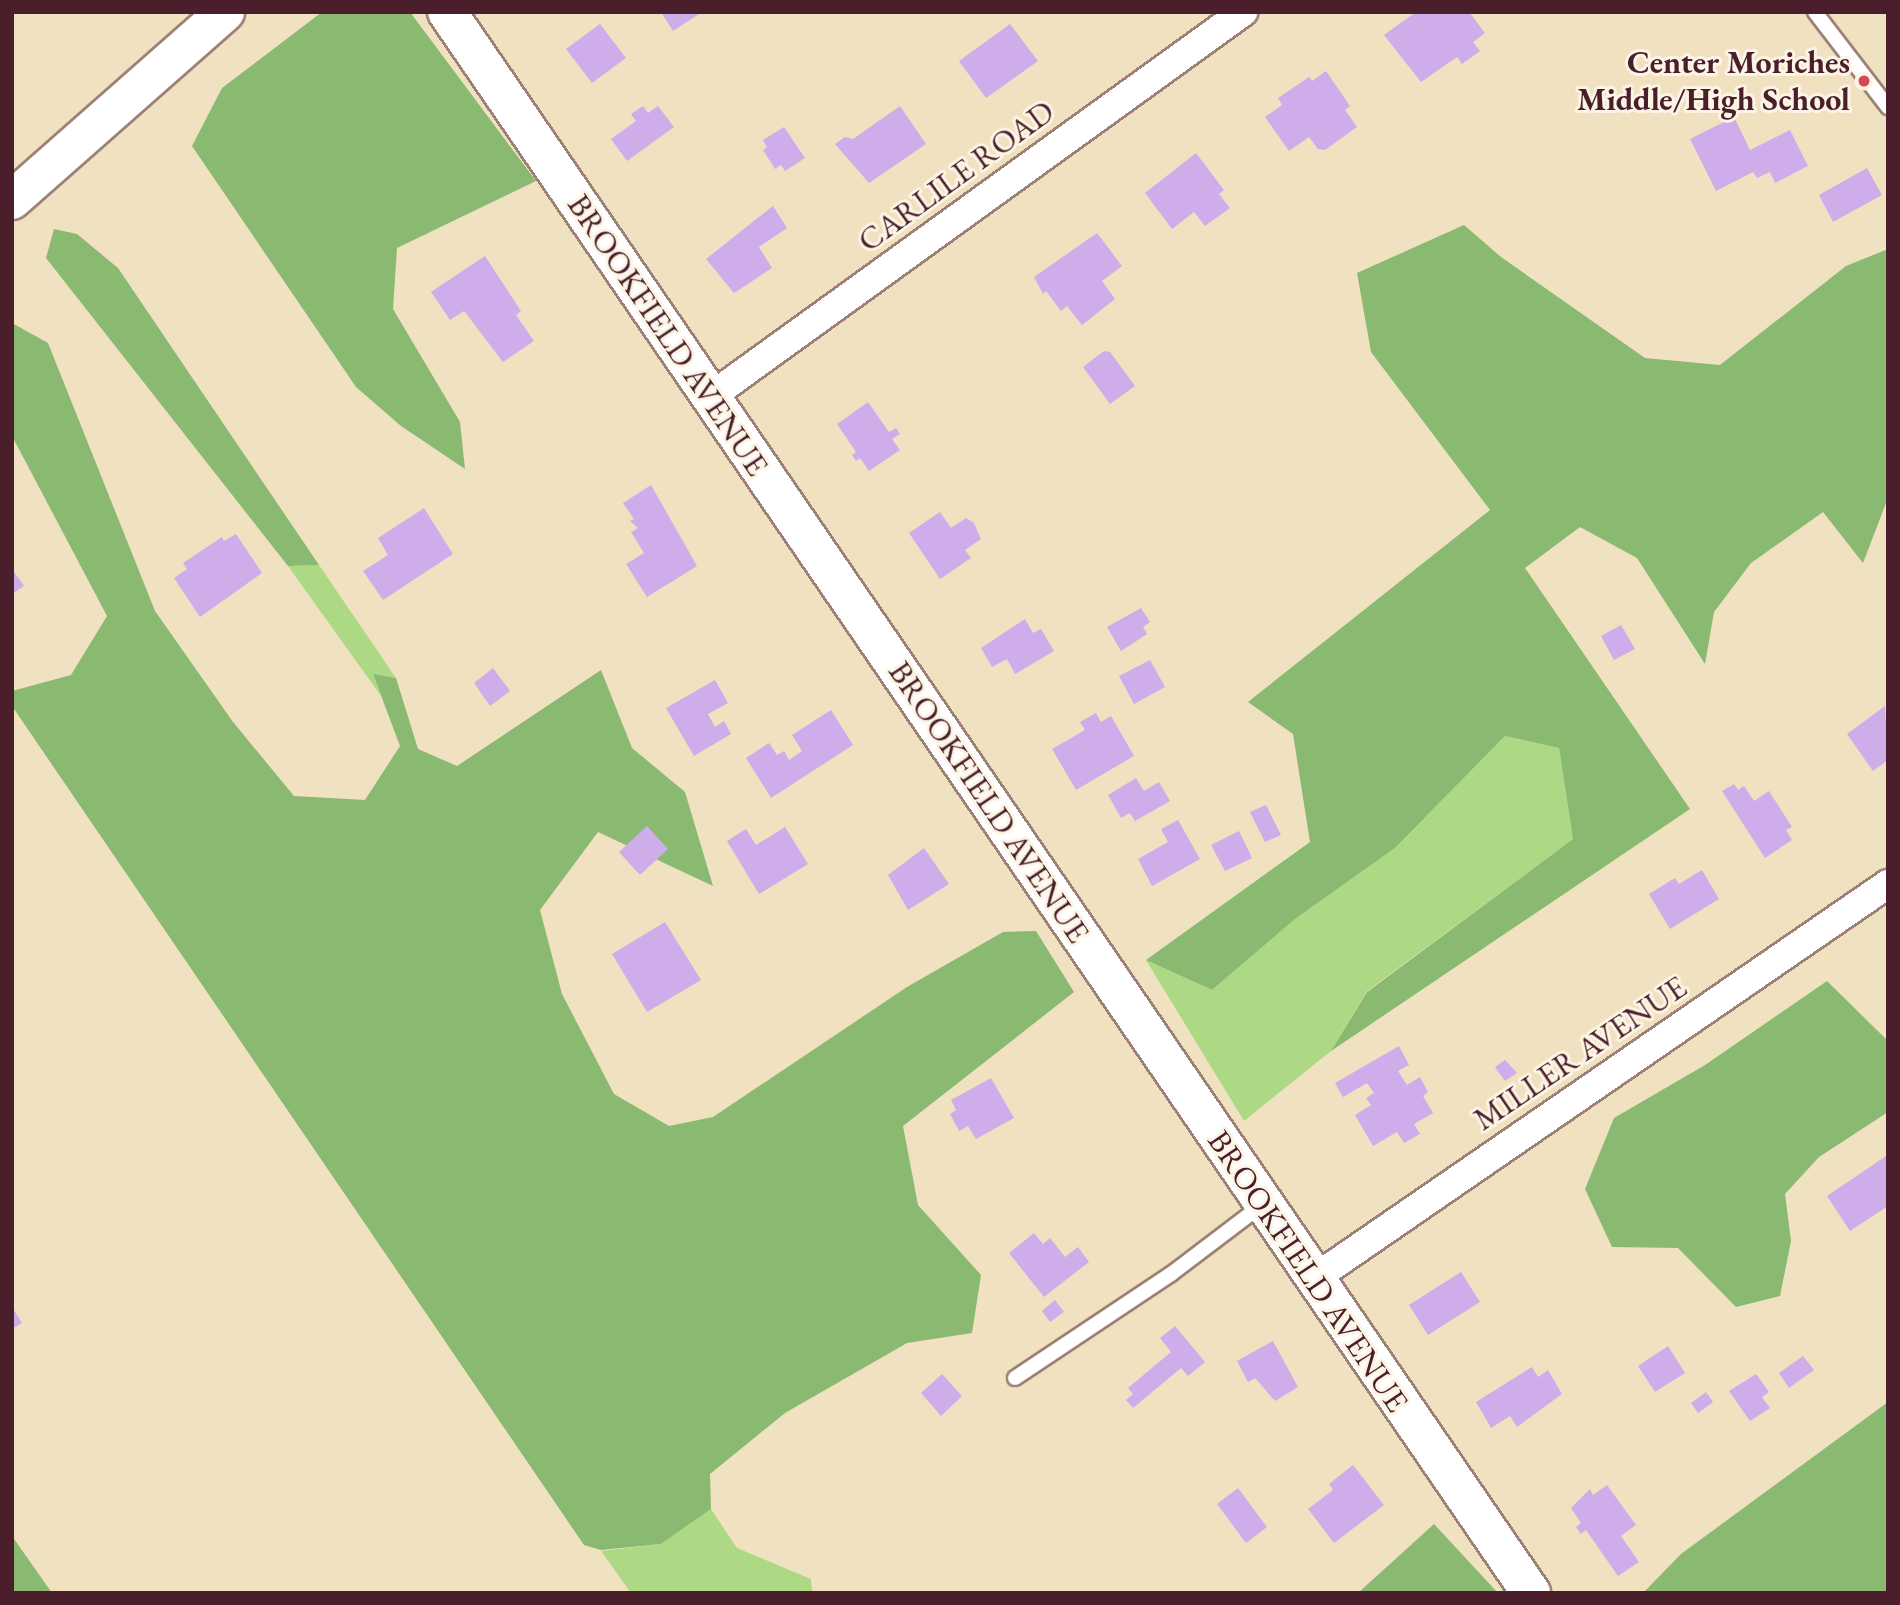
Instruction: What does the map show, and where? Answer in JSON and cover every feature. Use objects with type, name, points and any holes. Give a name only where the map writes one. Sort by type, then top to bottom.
[{"type":"main road","points":[[12,200],[225,12]]},
{"type":"main road","name":"BROOKFIELD AVENUE","points":[[447,12],[1312,1280],[1531,1593]]},
{"type":"street","name":"CARLILE ROAD","points":[[710,397],[1243,12]]},
{"type":"street","name":"MILLER AVENUE","points":[[1312,1280],[1888,884]]},
{"type":"lane","points":[[1815,12],[1888,107]]},
{"type":"lane","points":[[1015,1378],[1181,1267],[1262,1205]]},
{"type":"green space","points":[[322,12],[410,12],[536,181],[397,248],[393,309],[460,422],[465,469],[401,426],[356,387],[192,146],[222,88]]},
{"type":"green space","points":[[1464,225],[1501,257],[1645,358],[1720,365],[1846,266],[1888,249],[1888,498],[1863,563],[1823,512],[1751,563],[1714,612],[1705,664],[1637,558],[1580,527],[1525,568],[1690,809],[1331,1051],[1367,992],[1573,839],[1559,748],[1505,736],[1395,848],[1295,919],[1212,990],[1146,960],[1310,842],[1293,734],[1248,702],[1490,510],[1371,352],[1357,273]]},
{"type":"green space","points":[[54,229],[77,234],[118,268],[319,565],[288,566],[46,258]]},
{"type":"green space","points":[[12,323],[48,343],[155,611],[233,722],[294,796],[365,800],[400,746],[373,674],[396,678],[418,749],[457,766],[601,670],[632,748],[685,792],[713,886],[598,832],[540,910],[562,994],[614,1094],[669,1126],[713,1117],[907,987],[1003,932],[1036,931],[1074,992],[903,1126],[918,1205],[981,1275],[972,1333],[907,1343],[785,1413],[710,1474],[711,1509],[661,1544],[601,1550],[584,1545],[12,706],[12,691],[71,675],[107,616],[12,436]]},
{"type":"green space","points":[[319,565],[396,678],[373,675],[381,696],[288,566]]},
{"type":"green space","points":[[1505,736],[1559,748],[1573,839],[1367,991],[1331,1051],[1244,1121],[1146,960],[1212,990],[1295,919],[1395,848]]},
{"type":"green space","points":[[1827,981],[1888,1041],[1888,1112],[1819,1157],[1785,1194],[1791,1241],[1780,1296],[1736,1307],[1678,1248],[1612,1247],[1585,1189],[1614,1118],[1705,1065]]},
{"type":"green space","points":[[1888,1402],[1888,1593],[1643,1593],[1681,1554]]},
{"type":"green space","points":[[711,1509],[737,1548],[811,1579],[812,1593],[631,1593],[601,1551],[661,1544]]},
{"type":"green space","points":[[1434,1524],[1498,1593],[1358,1593]]},
{"type":"green space","points":[[12,1536],[52,1593],[12,1593]]},
{"type":"building","points":[[661,12],[702,12],[673,31]]},
{"type":"building","points":[[1416,12],[1469,12],[1485,33],[1473,42],[1480,51],[1462,64],[1457,57],[1421,82],[1384,35]]},
{"type":"building","points":[[600,24],[626,58],[592,83],[566,49]]},
{"type":"building","points":[[1010,24],[1038,61],[986,98],[959,61]]},
{"type":"building","points":[[1326,71],[1350,106],[1345,110],[1357,127],[1325,150],[1318,149],[1309,137],[1289,151],[1265,117],[1282,105],[1278,98],[1309,77],[1312,81]]},
{"type":"building","points":[[643,106],[648,113],[658,106],[674,127],[627,161],[611,139],[636,121],[631,114]]},
{"type":"building","points":[[900,106],[926,144],[869,183],[835,144],[845,137],[853,139]]},
{"type":"building","points":[[1734,117],[1750,150],[1790,130],[1808,166],[1775,183],[1770,172],[1757,178],[1753,172],[1716,191],[1690,139]]},
{"type":"building","points":[[784,127],[805,158],[785,171],[781,165],[775,169],[763,150],[767,147],[763,140]]},
{"type":"building","points":[[1196,153],[1224,190],[1219,194],[1230,208],[1205,226],[1194,212],[1172,229],[1145,193]]},
{"type":"building","points":[[1867,168],[1882,195],[1833,222],[1819,195]]},
{"type":"building","points":[[773,206],[787,228],[759,247],[772,268],[734,293],[706,259]]},
{"type":"building","points":[[1097,233],[1122,266],[1102,281],[1115,299],[1082,325],[1067,306],[1061,311],[1046,291],[1043,294],[1034,277]]},
{"type":"building","points":[[485,256],[521,311],[516,315],[534,341],[503,362],[464,311],[450,320],[431,292]]},
{"type":"building","points":[[1104,351],[1110,352],[1135,386],[1110,404],[1083,367]]},
{"type":"building","points":[[868,402],[889,432],[896,428],[900,434],[892,439],[900,450],[869,471],[860,458],[856,461],[852,455],[856,452],[837,424]]},
{"type":"building","points":[[651,485],[697,566],[647,597],[626,564],[644,553],[631,532],[638,528],[630,521],[634,519],[623,503]]},
{"type":"building","points":[[424,508],[453,554],[383,600],[363,571],[388,555],[378,538]]},
{"type":"building","points":[[940,512],[951,528],[966,518],[974,523],[981,539],[965,550],[971,558],[940,579],[909,533]]},
{"type":"building","points":[[236,534],[262,573],[200,617],[174,578],[187,569],[183,563],[222,537],[224,541]]},
{"type":"building","points":[[12,569],[24,586],[12,594]]},
{"type":"building","points":[[1141,608],[1150,622],[1143,627],[1147,634],[1121,651],[1107,627]]},
{"type":"building","points":[[1025,619],[1033,633],[1041,629],[1054,651],[1015,674],[1007,659],[992,667],[981,648]]},
{"type":"building","points":[[1621,625],[1635,649],[1614,660],[1601,636]]},
{"type":"building","points":[[1150,660],[1165,687],[1134,704],[1119,676]]},
{"type":"building","points":[[493,668],[510,691],[490,706],[474,683]]},
{"type":"building","points":[[715,680],[728,703],[708,714],[715,727],[724,721],[731,734],[694,756],[666,708]]},
{"type":"building","points":[[1885,706],[1888,760],[1873,771],[1847,734]]},
{"type":"building","points":[[831,710],[853,745],[771,798],[746,758],[769,743],[777,755],[784,751],[789,760],[802,751],[792,735]]},
{"type":"building","points":[[1096,713],[1101,722],[1111,716],[1134,756],[1076,790],[1052,749],[1085,730],[1080,722]]},
{"type":"building","points":[[1136,778],[1144,791],[1159,782],[1170,801],[1135,821],[1130,813],[1121,818],[1108,795]]},
{"type":"building","points":[[1734,784],[1738,790],[1744,786],[1754,801],[1769,791],[1792,827],[1786,830],[1792,840],[1765,858],[1722,791]]},
{"type":"building","points":[[1266,805],[1281,835],[1265,842],[1250,812]]},
{"type":"building","points":[[1178,820],[1200,859],[1152,886],[1138,859],[1168,842],[1161,829]]},
{"type":"building","points":[[647,826],[668,849],[640,875],[619,852]]},
{"type":"building","points":[[785,827],[808,864],[759,894],[727,841],[746,829],[756,845]]},
{"type":"building","points":[[1239,831],[1252,858],[1225,871],[1211,845]]},
{"type":"building","points":[[924,848],[949,884],[908,910],[888,875]]},
{"type":"building","points":[[1702,870],[1719,899],[1670,929],[1649,894],[1675,878],[1679,884]]},
{"type":"building","points":[[665,922],[701,980],[647,1012],[612,954]]},
{"type":"building","points":[[1399,1046],[1409,1065],[1398,1071],[1407,1085],[1420,1077],[1428,1092],[1423,1096],[1433,1113],[1414,1124],[1420,1134],[1404,1143],[1397,1132],[1373,1146],[1355,1115],[1371,1105],[1366,1098],[1374,1093],[1367,1083],[1343,1097],[1335,1083]]},
{"type":"building","points":[[1505,1060],[1517,1073],[1505,1081],[1495,1067]]},
{"type":"building","points":[[991,1078],[1014,1118],[976,1139],[968,1126],[959,1131],[950,1114],[956,1110],[951,1100]]},
{"type":"building","points":[[1886,1156],[1888,1206],[1850,1231],[1827,1196]]},
{"type":"building","points":[[1034,1233],[1043,1244],[1050,1238],[1065,1257],[1078,1247],[1089,1262],[1044,1297],[1009,1253]]},
{"type":"building","points":[[1461,1272],[1480,1302],[1428,1335],[1409,1305]]},
{"type":"building","points":[[1055,1300],[1064,1312],[1050,1322],[1042,1311]]},
{"type":"building","points":[[12,1307],[22,1323],[12,1329]]},
{"type":"building","points":[[1175,1326],[1205,1362],[1188,1376],[1181,1368],[1133,1408],[1126,1400],[1133,1394],[1128,1388],[1171,1352],[1160,1338]]},
{"type":"building","points":[[1273,1341],[1298,1387],[1275,1401],[1255,1378],[1248,1382],[1237,1361]]},
{"type":"building","points":[[1668,1346],[1685,1373],[1655,1392],[1638,1366]]},
{"type":"building","points":[[1803,1356],[1814,1370],[1789,1388],[1779,1373]]},
{"type":"building","points":[[1532,1367],[1538,1377],[1548,1370],[1562,1394],[1517,1427],[1510,1416],[1491,1428],[1476,1402]]},
{"type":"building","points":[[942,1374],[962,1396],[941,1416],[921,1393]]},
{"type":"building","points":[[1756,1374],[1769,1392],[1762,1397],[1770,1408],[1750,1421],[1729,1391]]},
{"type":"building","points":[[1706,1392],[1713,1402],[1698,1413],[1691,1403]]},
{"type":"building","points":[[1353,1465],[1384,1505],[1334,1543],[1308,1509],[1333,1490],[1329,1484]]},
{"type":"building","points":[[1607,1485],[1636,1525],[1621,1536],[1639,1562],[1618,1576],[1586,1530],[1581,1534],[1576,1527],[1581,1523],[1571,1508],[1590,1489],[1593,1495]]},
{"type":"building","points":[[1238,1488],[1267,1527],[1246,1543],[1217,1504]]},
{"type":"place","name":"Center Moriches Middle/High School","points":[[1864,81]]}]
